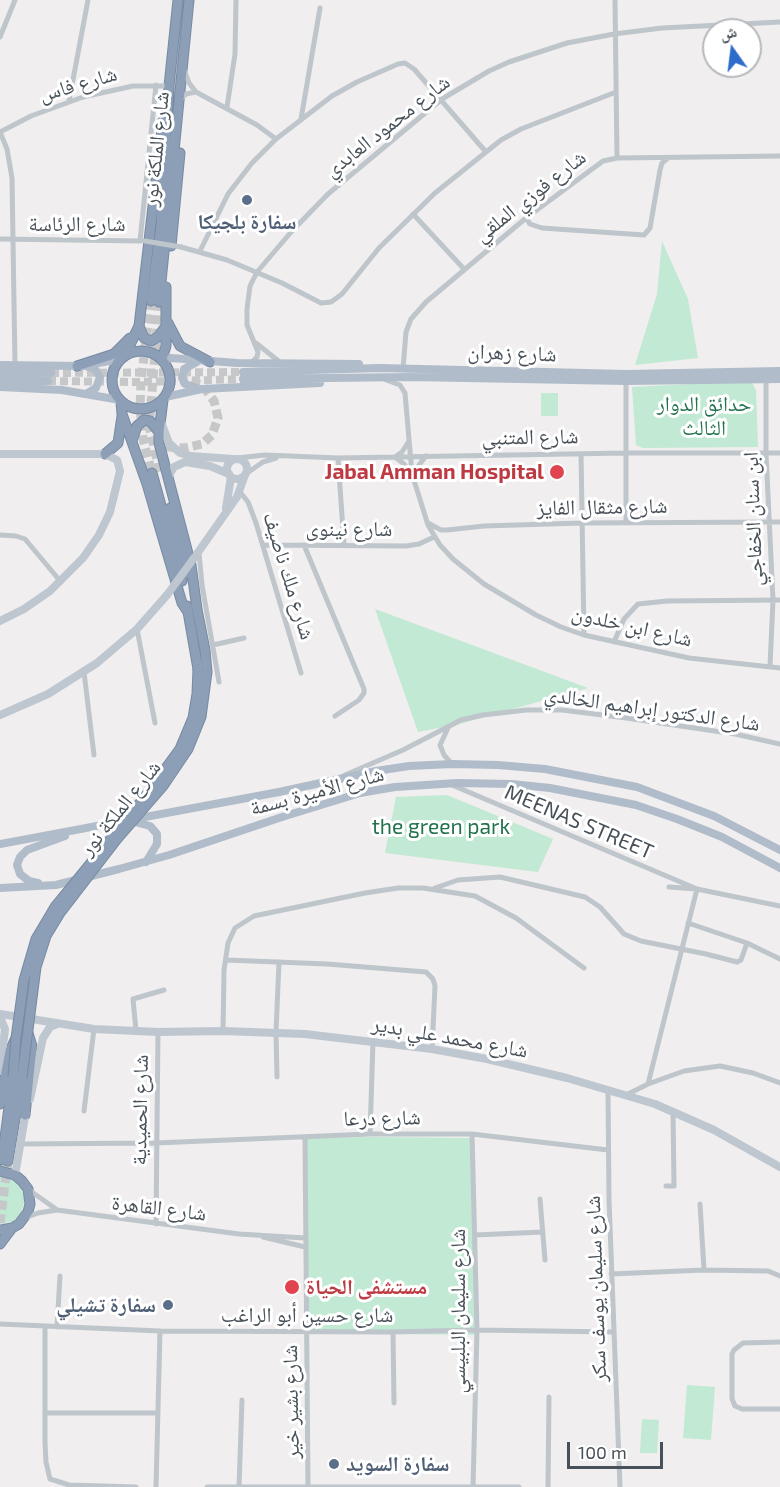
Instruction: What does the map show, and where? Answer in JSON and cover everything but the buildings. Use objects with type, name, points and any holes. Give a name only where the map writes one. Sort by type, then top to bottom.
[{"type":"highway","name":"شارع الملكة نور","points":[[178,0],[169,86],[155,301],[189,0]]},
{"type":"highway","points":[[164,398],[147,409],[129,406],[115,392],[113,375],[139,326],[160,134],[168,111]]},
{"type":"highway","points":[[162,359],[166,346],[165,322],[179,167],[181,132],[177,119]]},
{"type":"highway","points":[[81,366],[114,354],[122,347],[135,328],[140,314]]},
{"type":"highway","points":[[139,326],[144,338],[151,341],[158,337],[165,322]]},
{"type":"highway","points":[[165,322],[180,346],[210,363]]},
{"type":"highway","points":[[123,357],[140,351],[155,354],[169,369],[170,388],[164,398],[159,432],[160,474],[191,565],[193,611]]},
{"type":"highway","points":[[105,454],[117,443],[122,414],[121,400]]},
{"type":"highway","points":[[122,414],[182,603],[193,611]]},
{"type":"highway","points":[[132,441],[137,426],[144,420],[153,423],[159,432]]},
{"type":"highway","name":"شارع الملكة نور","points":[[5,1161],[18,1077],[28,1033],[36,967],[46,936],[60,913],[117,839],[167,780],[188,749],[201,717],[202,671],[193,611],[177,560],[160,474]]},
{"type":"highway","name":"شارع الملكة نور","points":[[18,1077],[16,1038],[25,972],[36,939],[56,907],[144,798],[180,749],[186,738],[195,707],[202,671]]},
{"type":"highway","points":[[25,1115],[32,1046],[28,1033]]},
{"type":"highway","points":[[1,1100],[10,1051],[16,1038]]},
{"type":"highway","points":[[0,1171],[15,1175],[28,1189],[30,1204],[24,1219],[12,1228],[0,1244]]},
{"type":"highway","points":[[0,1230],[12,1228]]},
{"type":"main road","points":[[0,366],[81,366],[123,357]]},
{"type":"main road","points":[[162,359],[210,363],[361,364],[380,373]]},
{"type":"main road","points":[[198,362],[184,369],[182,378],[185,384],[202,389]]},
{"type":"main road","points":[[81,366],[95,369],[100,377],[96,388],[86,394]]},
{"type":"main road","name":"شارع زهران","points":[[780,370],[766,375],[626,381],[380,373],[243,375],[358,377],[380,373],[403,369],[766,375],[780,379]]},
{"type":"main road","points":[[0,372],[50,377],[0,380]]},
{"type":"main road","points":[[164,398],[202,389],[334,382],[358,377]]},
{"type":"main road","points":[[0,387],[44,388],[121,400]]},
{"type":"main road","name":"شارع الأميرة بسمة","points":[[0,844],[279,792],[392,768],[452,764],[545,769],[637,787],[674,799],[714,816],[780,850]]},
{"type":"main road","name":"شارع الأميرة بسمة","points":[[0,888],[56,885],[145,862],[360,793],[449,784],[512,784],[550,788],[636,805],[722,837],[780,868]]},
{"type":"main road","points":[[127,820],[146,824],[155,830],[157,844],[145,862]]},
{"type":"main road","points":[[56,885],[34,882],[22,876],[18,868],[20,857],[27,850],[87,828]]},
{"type":"street","points":[[0,37],[15,0]]},
{"type":"street","points":[[69,101],[88,0]]},
{"type":"street","points":[[227,107],[235,54],[236,0]]},
{"type":"street","points":[[615,0],[617,158]]},
{"type":"street","points":[[301,118],[320,8]]},
{"type":"street","name":"شارع محمود العابدي","points":[[250,363],[257,355],[255,342],[247,325],[247,309],[250,285],[257,272],[328,194],[442,99],[509,62],[567,44],[614,34],[691,26],[780,22]]},
{"type":"street","points":[[200,251],[228,194],[252,163],[276,139],[301,118],[343,89],[398,64],[410,65],[486,152]]},
{"type":"street","points":[[183,65],[189,82],[196,92],[227,107],[276,139]]},
{"type":"street","points":[[142,241],[156,85]]},
{"type":"street","name":"شارع فاس","points":[[0,132],[31,116],[69,101],[119,88],[169,86]]},
{"type":"street","points":[[179,102],[186,94],[196,92]]},
{"type":"street","name":"شارع الرئاسة","points":[[0,240],[142,241],[181,247],[200,251],[257,272],[321,303],[332,302],[342,294],[379,249],[413,214],[486,152],[520,129],[616,92]]},
{"type":"street","points":[[0,132],[11,167],[15,366]]},
{"type":"street","name":"شارع فوزي الملقي","points":[[403,369],[404,339],[411,319],[426,302],[526,218],[603,161],[617,158],[780,156]]},
{"type":"street","points":[[526,218],[530,224],[542,228],[644,235],[650,228],[662,163],[668,158]]},
{"type":"street","points":[[413,214],[464,269]]},
{"type":"street","points":[[255,342],[281,363]]},
{"type":"street","name":"شارع ابن خلدون","points":[[380,373],[403,389],[412,474],[434,537],[453,559],[496,592],[561,627],[584,635],[690,658],[780,668]]},
{"type":"street","name":"ابن سنان الخفاجي","points":[[766,375],[766,453],[773,600],[770,666]]},
{"type":"street","points":[[626,381],[626,522]]},
{"type":"street","name":"شارع المتنبي","points":[[160,421],[167,440],[180,453],[235,459],[253,455],[338,458],[780,453]]},
{"type":"street","points":[[410,440],[405,449],[394,457],[412,474],[426,456]]},
{"type":"street","points":[[0,454],[105,454],[117,460],[120,467],[110,512],[91,547],[61,582],[28,606],[0,621]]},
{"type":"street","points":[[581,454],[584,635]]},
{"type":"street","name":"شارع المتنبي","points":[[246,474],[263,462],[281,457]]},
{"type":"street","points":[[338,458],[344,545]]},
{"type":"street","points":[[0,715],[37,700],[84,672],[118,647],[137,629],[167,595],[240,492],[246,474],[246,464],[242,460],[235,459],[227,465],[230,476],[226,510]]},
{"type":"street","points":[[160,474],[185,462],[210,466],[238,479],[246,474]]},
{"type":"street","name":"شارع ملك ناصيف","points":[[240,492],[251,508],[301,673]]},
{"type":"street","name":"شارع مثقال الفايز","points":[[427,522],[443,530],[484,526],[582,523],[780,522]]},
{"type":"street","points":[[0,535],[25,539],[61,582]]},
{"type":"street","name":"شارع نينوى","points":[[262,545],[414,546],[434,537]]},
{"type":"street","points":[[304,545],[364,689],[360,700],[335,716]]},
{"type":"street","points":[[196,554],[219,682]]},
{"type":"street","points":[[614,642],[624,619],[638,603],[780,600]]},
{"type":"street","points":[[137,629],[155,723]]},
{"type":"street","points":[[213,645],[244,638]]},
{"type":"street","points":[[84,672],[94,755]]},
{"type":"street","name":"شارع الدكتور إبراهيم الخالدي","points":[[333,780],[403,750],[461,720],[526,710],[549,710],[735,734],[780,744]]},
{"type":"street","points":[[449,726],[440,746],[452,764]]},
{"type":"street","name":"MEENAS STREET","points":[[449,784],[697,889]]},
{"type":"street","points":[[435,888],[458,880],[493,876],[585,897],[594,902],[628,937],[737,962],[741,960],[747,943]]},
{"type":"street","points":[[669,887],[697,889],[780,906]]},
{"type":"street","points":[[223,1031],[226,960],[232,934],[241,924],[254,916],[383,890],[435,888],[468,894],[489,902],[534,930],[584,968]]},
{"type":"street","points":[[648,1084],[697,889]]},
{"type":"street","points":[[688,923],[747,943],[780,959]]},
{"type":"street","points":[[226,960],[426,972],[431,976],[435,986],[432,1049]]},
{"type":"street","points":[[277,1077],[279,962]]},
{"type":"street","points":[[136,1031],[133,999],[164,990]]},
{"type":"street","points":[[0,1016],[5,1029],[0,1071]]},
{"type":"street","name":"شارع محمد علي بدير","points":[[0,1016],[94,1029],[158,1032],[276,1032],[432,1049],[523,1067],[628,1094],[714,1130],[780,1167]]},
{"type":"street","points":[[15,1175],[25,1115],[44,1038],[50,1027],[57,1024]]},
{"type":"street","points":[[84,1111],[94,1029]]},
{"type":"street","name":"شارع الحميدية","points":[[156,1224],[158,1032]]},
{"type":"street","points":[[370,1134],[373,1041]]},
{"type":"street","points":[[628,1094],[684,1071],[720,1066],[753,1073],[780,1083]]},
{"type":"street","name":"شارع سليمان يوسف سكر","points":[[608,1089],[611,1274],[620,1487]]},
{"type":"street","points":[[666,1186],[674,1186],[673,1111]]},
{"type":"street","name":"شارع درعا","points":[[20,1144],[156,1143],[370,1134],[472,1134],[608,1150]]},
{"type":"street","name":"شارع سليمان البلبيسي","points":[[472,1134],[477,1330],[473,1486]]},
{"type":"street","name":"شارع بشير خير","points":[[305,1137],[308,1486]]},
{"type":"street","name":"شارع القاهرة","points":[[28,1189],[57,1210]]},
{"type":"street","points":[[540,1199],[545,1260]]},
{"type":"street","points":[[700,1204],[704,1270]]},
{"type":"street","name":"شارع القاهرة","points":[[24,1219],[38,1213],[57,1210],[258,1236],[305,1247]]},
{"type":"street","points":[[475,1235],[543,1232]]},
{"type":"street","name":"شارع القاهرة","points":[[258,1236],[305,1238]]},
{"type":"street","points":[[611,1274],[704,1270],[768,1271],[780,1276]]},
{"type":"street","points":[[57,1327],[60,1276]]},
{"type":"street","name":"شارع حسين أبو الراغب","points":[[0,1324],[160,1331],[614,1332]]},
{"type":"street","points":[[45,1327],[46,1462],[50,1479],[69,1485],[136,1487]]},
{"type":"street","points":[[156,1487],[160,1331]]},
{"type":"street","points":[[393,1332],[394,1403]]},
{"type":"street","points":[[780,1342],[743,1343],[732,1354],[732,1400],[735,1406],[742,1409],[780,1409]]},
{"type":"street","points":[[548,1487],[549,1397]]},
{"type":"street","points":[[239,1487],[242,1400]]},
{"type":"street","points":[[45,1413],[158,1413]]},
{"type":"street","points":[[207,1487],[519,1487]]},
{"type":"green space","points":[[662,241],[688,299],[698,358],[635,365],[657,294]]},
{"type":"green space","name":"حدائق الدوار الثالث","points":[[751,381],[756,390],[758,447],[643,448],[636,445],[632,387]]},
{"type":"green space","points":[[541,393],[558,393],[558,416],[541,416]]},
{"type":"green space","points":[[375,609],[588,688],[459,724],[418,732]]},
{"type":"green space","name":"the green park","points":[[447,795],[553,839],[538,872],[385,853],[396,797]]},
{"type":"green space","points":[[306,1138],[472,1138],[478,1335],[308,1333]]},
{"type":"green space","points":[[0,1176],[14,1180],[20,1185],[25,1200],[20,1215],[14,1221],[0,1224]]},
{"type":"green space","points":[[687,1385],[715,1387],[711,1440],[683,1438]]},
{"type":"green space","points":[[642,1419],[659,1420],[657,1453],[640,1453]]},
{"type":"tunnel","points":[[151,301],[140,408],[143,439],[152,473]]},
{"type":"tunnel","points":[[159,302],[150,430],[160,472]]},
{"type":"tunnel","points":[[51,373],[243,372]]},
{"type":"tunnel","points":[[48,381],[139,382],[243,379]]},
{"type":"tunnel","points":[[155,438],[169,447],[184,448],[202,444],[212,435],[218,418],[214,401],[202,385],[190,381]]},
{"type":"tunnel","points":[[0,1223],[8,1161]]},
{"type":"place","name":"سفارة بلجيكا","points":[[247,200]]},
{"type":"place","name":"Jabal Amman Hospital","points":[[557,472]]},
{"type":"place","name":"مستشفى الحياة","points":[[292,1287]]},
{"type":"place","name":"سفارة تشيلي","points":[[168,1305]]},
{"type":"place","name":"سفارة السويد","points":[[334,1464]]}]
